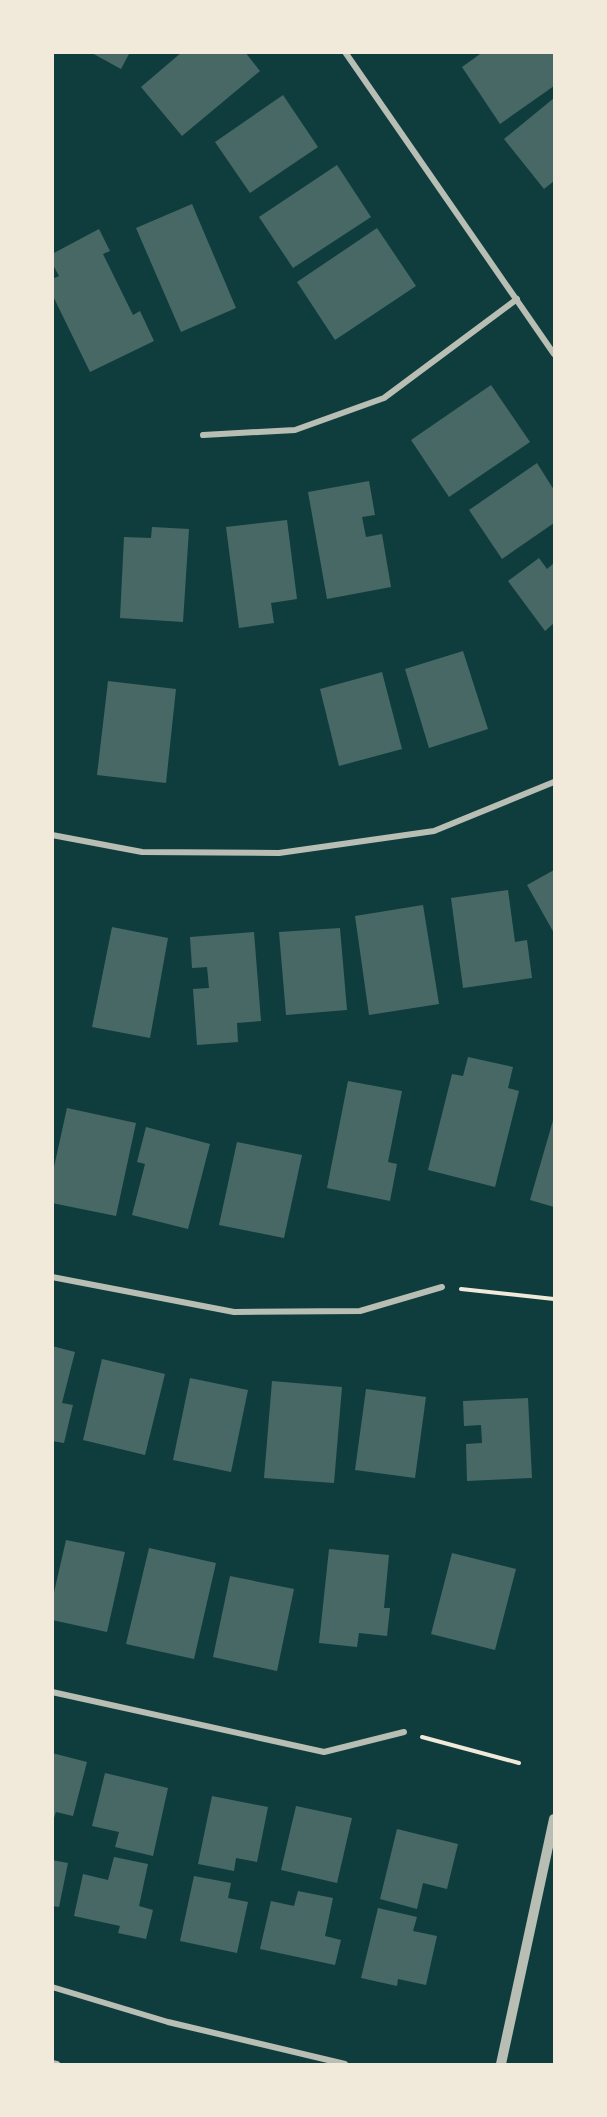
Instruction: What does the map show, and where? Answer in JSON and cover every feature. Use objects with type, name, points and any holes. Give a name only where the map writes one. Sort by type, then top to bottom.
[{"type":"street","points":[[345,52],[555,354]]},
{"type":"street","points":[[203,435],[296,430],[384,398],[517,299]]},
{"type":"street","points":[[52,835],[142,852],[279,853],[434,831],[555,782]]},
{"type":"street","points":[[52,1277],[234,1312],[360,1311],[442,1287]]},
{"type":"street","points":[[52,1692],[324,1752],[404,1732]]},
{"type":"street","points":[[501,2064],[555,1819]]},
{"type":"street","points":[[52,1987],[168,2022],[345,2064]]},
{"type":"street","points":[[52,2063],[57,2064]]},
{"type":"path","points":[[442,1287],[555,1299]]},
{"type":"path","points":[[404,1732],[519,1763]]},
{"type":"building","points":[[90,52],[130,52],[121,69]]},
{"type":"building","points":[[182,52],[245,52],[260,71],[182,136],[141,87]]},
{"type":"building","points":[[483,52],[554,52],[554,86],[500,124],[462,67]]},
{"type":"building","points":[[283,95],[318,147],[250,193],[215,142]]},
{"type":"building","points":[[554,98],[554,181],[544,189],[504,139]]},
{"type":"building","points":[[337,165],[371,217],[293,268],[259,217]]},
{"type":"building","points":[[192,204],[236,308],[181,332],[136,228]]},
{"type":"building","points":[[377,228],[416,286],[335,340],[297,282]]},
{"type":"building","points":[[99,229],[110,251],[103,254],[133,315],[140,311],[154,341],[90,372],[52,294],[52,279],[59,276],[52,263],[52,254]]},
{"type":"building","points":[[491,385],[530,442],[449,497],[411,440]]},
{"type":"building","points":[[537,463],[554,490],[554,523],[502,559],[469,510]]},
{"type":"building","points":[[369,481],[375,515],[362,517],[366,537],[382,534],[391,587],[327,599],[308,492]]},
{"type":"building","points":[[287,520],[297,599],[271,603],[274,623],[239,628],[226,527]]},
{"type":"building","points":[[152,527],[189,529],[183,622],[120,618],[124,537],[151,538]]},
{"type":"building","points":[[539,558],[547,569],[554,563],[554,623],[545,631],[508,581]]},
{"type":"building","points":[[463,651],[488,729],[429,748],[405,669]]},
{"type":"building","points":[[382,672],[402,749],[339,766],[320,689]]},
{"type":"building","points":[[108,681],[176,689],[166,783],[97,775]]},
{"type":"building","points":[[554,870],[554,933],[527,885]]},
{"type":"building","points":[[508,890],[515,942],[527,940],[532,978],[463,988],[451,898]]},
{"type":"building","points":[[423,905],[439,1004],[369,1015],[355,916]]},
{"type":"building","points":[[112,927],[168,938],[150,1038],[92,1027]]},
{"type":"building","points":[[340,928],[347,1010],[286,1015],[279,932]]},
{"type":"building","points":[[254,932],[261,1021],[237,1023],[238,1042],[197,1045],[193,989],[209,988],[207,967],[192,968],[190,937]]},
{"type":"building","points":[[468,1057],[513,1067],[508,1088],[519,1091],[495,1187],[428,1170],[452,1074],[463,1076]]},
{"type":"building","points":[[348,1081],[402,1091],[388,1162],[397,1164],[390,1201],[327,1188]]},
{"type":"building","points":[[67,1108],[136,1123],[116,1216],[52,1203],[52,1176]]},
{"type":"building","points":[[554,1117],[554,1207],[530,1200]]},
{"type":"building","points":[[146,1127],[210,1144],[188,1229],[132,1215],[145,1164],[137,1162]]},
{"type":"building","points":[[237,1142],[302,1155],[284,1238],[219,1225]]},
{"type":"building","points":[[52,1346],[75,1352],[62,1403],[73,1405],[64,1443],[52,1441]]},
{"type":"building","points":[[102,1359],[165,1374],[145,1455],[83,1440]]},
{"type":"building","points":[[190,1378],[248,1390],[231,1472],[173,1460]]},
{"type":"building","points":[[272,1381],[342,1387],[334,1483],[264,1478]]},
{"type":"building","points":[[366,1389],[426,1397],[415,1478],[355,1470]]},
{"type":"building","points":[[528,1398],[532,1478],[467,1481],[466,1444],[482,1443],[481,1425],[464,1426],[463,1401]]},
{"type":"building","points":[[66,1540],[125,1552],[107,1632],[52,1620],[52,1601]]},
{"type":"building","points":[[149,1548],[216,1563],[194,1659],[126,1644]]},
{"type":"building","points":[[329,1549],[389,1555],[384,1608],[390,1608],[387,1636],[359,1633],[357,1647],[319,1643]]},
{"type":"building","points":[[452,1553],[516,1569],[495,1650],[431,1634]]},
{"type":"building","points":[[230,1576],[294,1589],[277,1671],[213,1657]]},
{"type":"building","points":[[52,1753],[87,1762],[73,1816],[56,1812],[53,1821]]},
{"type":"building","points":[[105,1773],[168,1788],[153,1856],[115,1847],[119,1832],[92,1826]]},
{"type":"building","points":[[212,1796],[268,1807],[257,1862],[236,1858],[234,1871],[198,1864]]},
{"type":"building","points":[[296,1806],[352,1818],[337,1883],[281,1870]]},
{"type":"building","points":[[397,1829],[458,1844],[447,1889],[423,1883],[417,1909],[380,1899]]},
{"type":"building","points":[[114,1857],[148,1864],[139,1906],[153,1910],[146,1939],[118,1933],[120,1926],[74,1916],[83,1874],[108,1880]]},
{"type":"building","points":[[52,1860],[68,1863],[59,1907],[52,1906]]},
{"type":"building","points":[[194,1876],[231,1883],[228,1898],[248,1902],[237,1953],[180,1941]]},
{"type":"building","points":[[298,1891],[333,1898],[325,1936],[341,1940],[335,1965],[260,1949],[271,1901],[294,1906]]},
{"type":"building","points":[[378,1908],[417,1917],[413,1931],[437,1936],[426,1985],[398,1979],[397,1986],[361,1978]]}]
